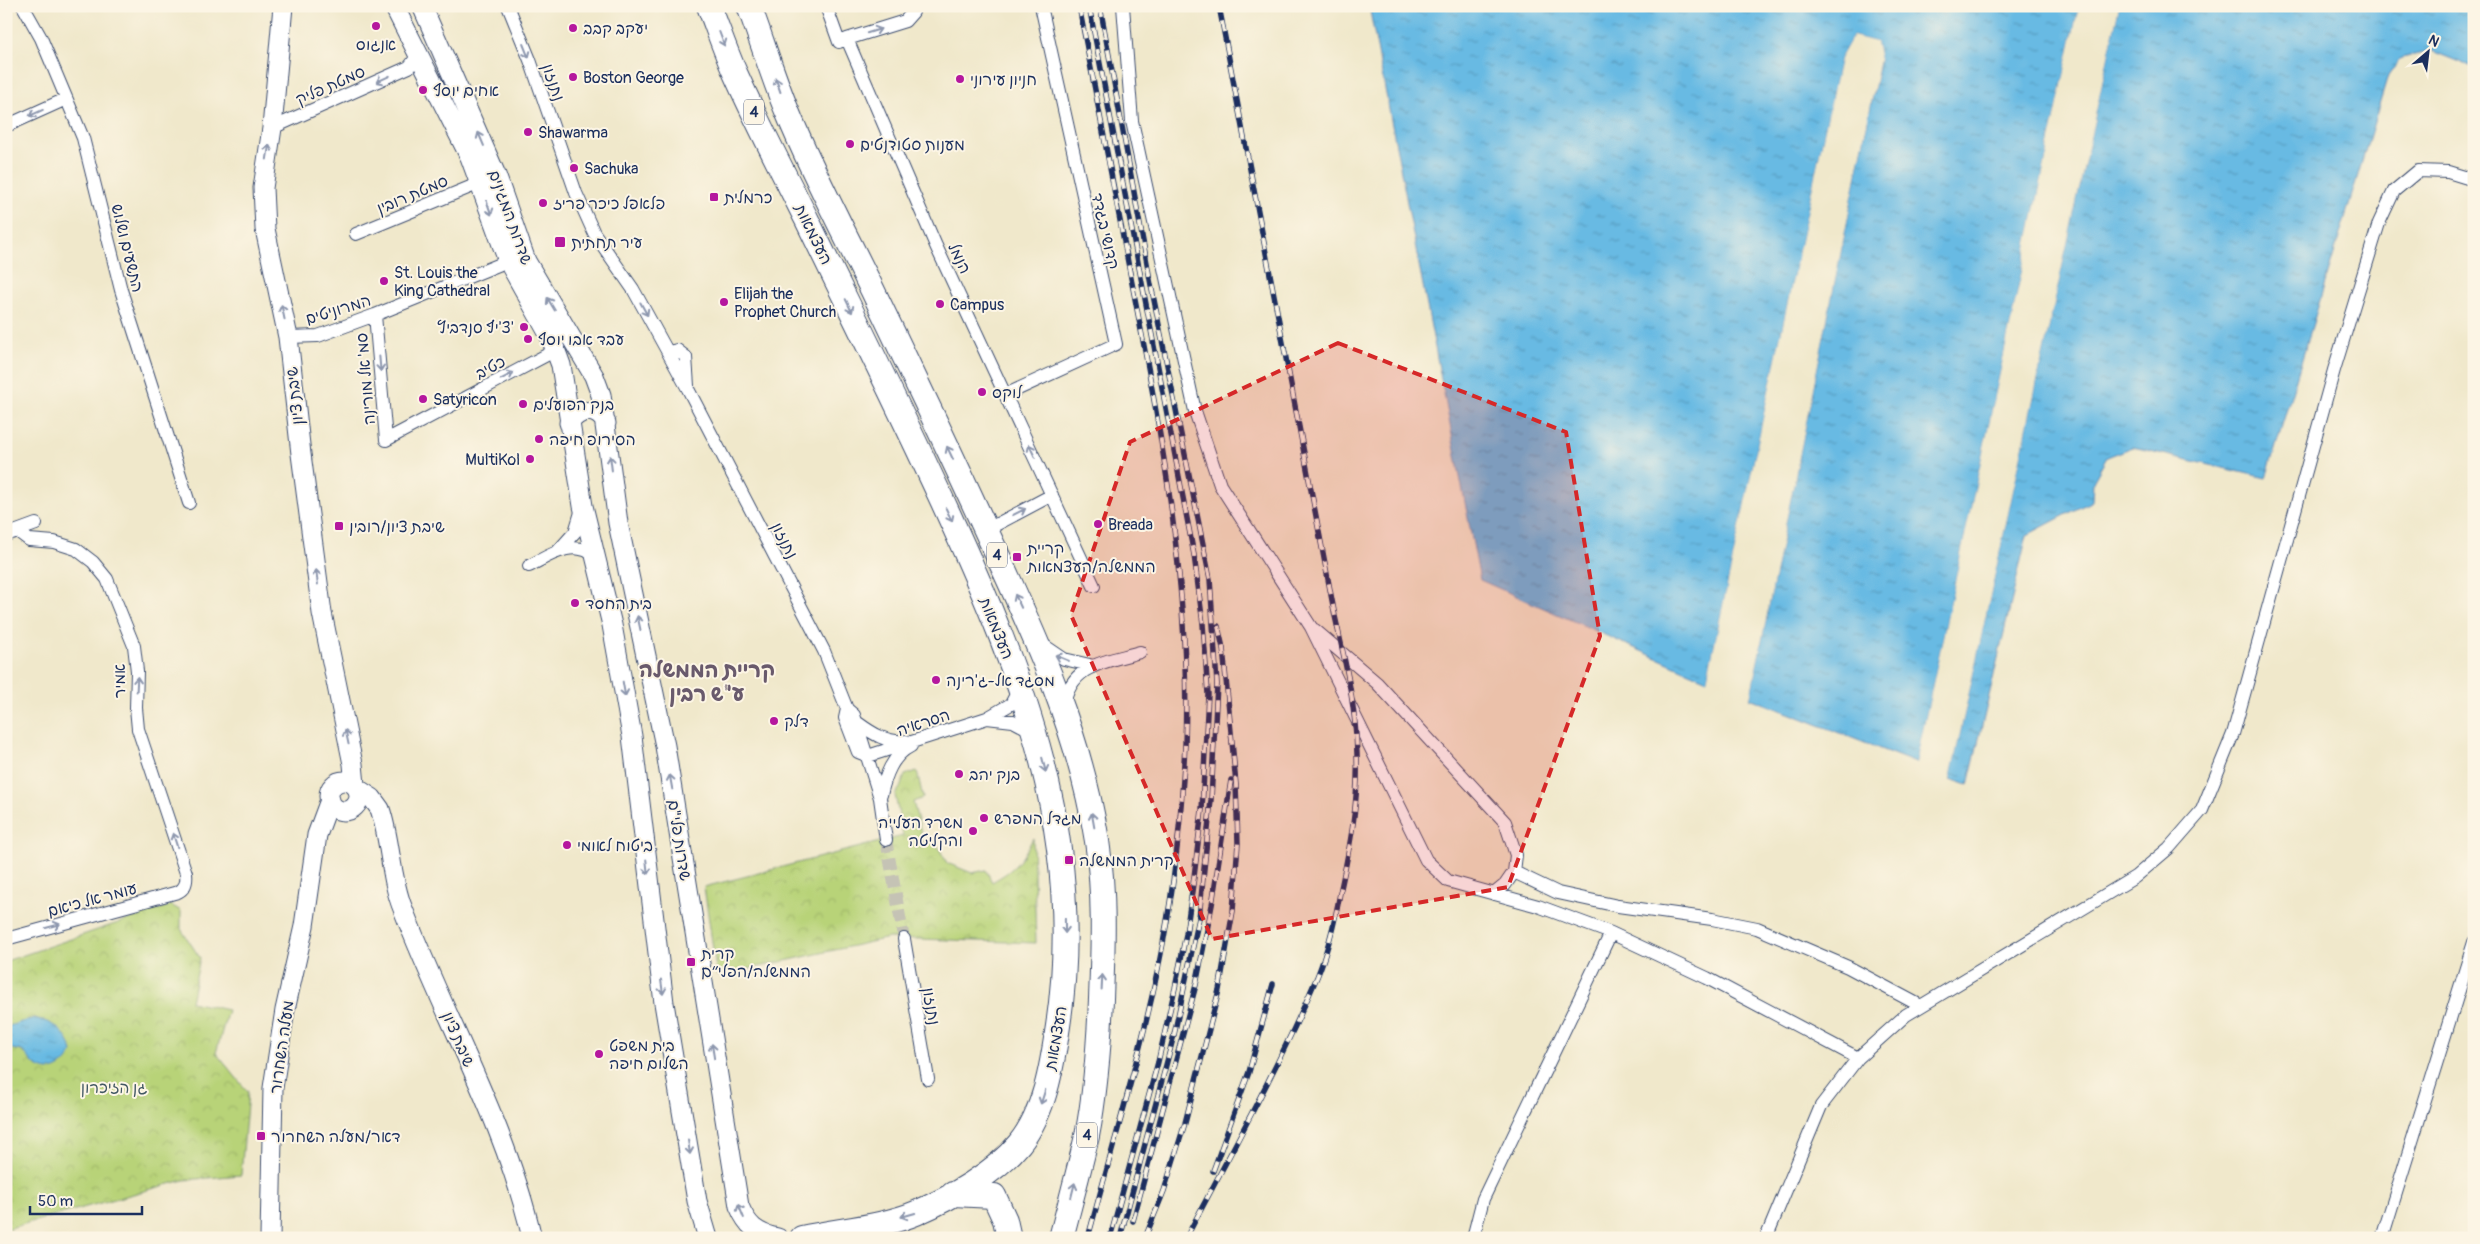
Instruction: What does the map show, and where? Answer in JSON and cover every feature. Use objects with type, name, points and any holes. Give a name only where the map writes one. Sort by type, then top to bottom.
[{"type":"highway","name":"העצמאות","points":[[710,6],[734,72],[923,458],[978,579],[1020,686],[1036,734],[1052,800],[1059,840],[1064,897],[1065,951],[1061,1004],[1054,1050],[1036,1117],[1020,1143],[980,1178],[914,1214],[802,1238]]},
{"type":"highway","name":"העצמאות","points":[[749,6],[786,109],[810,164],[986,530],[1036,639],[1064,709],[1090,801],[1097,845],[1103,934],[1100,1031],[1097,1067],[1088,1126],[1061,1238]]},
{"type":"highway","points":[[951,1194],[994,1196],[1005,1220],[1009,1238]]},
{"type":"street","name":"התשעים ושלוש","points":[[23,6],[41,38],[83,138],[121,290],[189,503]]},
{"type":"street","name":"שיבת ציון","points":[[282,6],[272,128],[263,188],[265,228],[288,337],[322,613],[353,764],[348,798],[376,803],[383,817],[402,907],[502,1140],[522,1191],[532,1238]]},
{"type":"street","name":"שדרות המגינים","points":[[394,6],[470,157],[508,261],[556,350],[566,387],[569,423]]},
{"type":"street","name":"שדרות המגינים","points":[[422,6],[496,175],[526,262],[594,376],[601,395],[606,423]]},
{"type":"street","name":"נתנזון","points":[[508,6],[530,60],[576,193],[594,233],[632,289],[668,352],[677,350],[686,357],[688,389],[824,651],[847,709],[858,723],[863,754]]},
{"type":"street","points":[[826,6],[839,42],[904,21],[913,12],[914,6]]},
{"type":"street","name":"קדושי בגדד","points":[[1005,395],[1116,344],[1041,6]]},
{"type":"street","points":[[1122,6],[1132,121],[1195,411],[1220,485],[1311,627],[1426,860],[1448,881],[1538,906],[1611,933],[1706,978],[1858,1058]]},
{"type":"street","name":"הנמל","points":[[847,39],[936,246],[1094,586]]},
{"type":"street","name":"סמטת פליק","points":[[272,128],[409,67],[416,58],[415,50]]},
{"type":"street","points":[[6,126],[66,99]]},
{"type":"street","points":[[1766,1238],[1821,1106],[1858,1058],[1906,1015],[2135,877],[2169,848],[2202,810],[2232,734],[2334,370],[2379,222],[2394,191],[2418,171],[2448,172],[2474,180]]},
{"type":"street","name":"סמטת רובין","points":[[356,234],[480,183]]},
{"type":"street","name":"המרוניטים","points":[[288,337],[318,336],[508,261]]},
{"type":"street","name":"סמ' אל מורינה","points":[[375,315],[386,440]]},
{"type":"street","name":"כטיב","points":[[386,440],[556,350]]},
{"type":"street","points":[[569,423],[579,412],[587,410],[599,414],[606,423]]},
{"type":"street","name":"שדרות פלי\"ם","points":[[569,423],[583,506],[612,625],[632,736],[664,1003],[697,1201],[708,1238]]},
{"type":"street","name":"שדרות פלי\"ם","points":[[606,423],[618,523],[665,746],[739,1206],[746,1222],[754,1230],[778,1238]]},
{"type":"street","points":[[986,530],[1052,495]]},
{"type":"street","points":[[558,551],[575,532],[583,506]]},
{"type":"street","points":[[12,533],[36,524]]},
{"type":"street","name":"אמיר","points":[[12,533],[29,540],[64,544],[85,555],[107,579],[134,646],[137,670],[136,708],[138,729],[186,873],[187,882],[184,886]]},
{"type":"street","points":[[529,566],[558,551],[575,548],[585,550],[595,556]]},
{"type":"street","points":[[1311,627],[1377,683],[1504,822],[1516,855],[1514,872],[1505,885],[1494,894]]},
{"type":"street","points":[[1036,639],[1064,659],[1094,666]]},
{"type":"street","points":[[1064,709],[1068,692],[1074,679],[1080,672],[1140,652]]},
{"type":"street","name":"הסראיה","points":[[863,754],[926,738],[987,718],[1010,704],[1020,686]]},
{"type":"street","name":"נתנזון","points":[[847,709],[845,718],[863,754],[880,798],[886,840]]},
{"type":"street","name":"הסראיה","points":[[987,718],[1013,721],[1036,734]]},
{"type":"street","points":[[858,723],[880,738],[894,742],[926,738]]},
{"type":"street","points":[[880,798],[884,778],[897,758],[904,749],[926,738]]},
{"type":"street","name":"מעלה השחרור","points":[[270,1238],[273,1088],[285,1010],[304,926],[317,835],[348,798]]},
{"type":"street","points":[[1514,872],[1558,893],[1618,906],[1712,919],[1757,928],[1848,967],[1921,1006]]},
{"type":"street","name":"עומר אל כיאם","points":[[6,939],[178,892],[184,886]]},
{"type":"street","points":[[1473,1238],[1483,1199],[1611,933]]},
{"type":"street","name":"נתנזון","points":[[904,939],[928,1079]]},
{"type":"street","points":[[2382,1238],[2474,942]]},
{"type":"highlighted area","points":[[1338,343],[1566,432],[1600,636],[1508,887],[1212,939],[1071,615],[1130,442]]},
{"type":"green space","points":[[917,771],[923,798],[913,802],[924,843],[936,843],[947,863],[972,873],[986,870],[992,882],[1017,864],[1033,838],[1036,943],[889,938],[717,976],[704,887],[903,836],[895,795],[905,775]]},
{"type":"green space","name":"גן הזיכרון","points":[[171,905],[181,911],[181,929],[200,958],[191,1002],[228,1010],[216,1053],[248,1092],[241,1175],[184,1180],[6,1229],[6,961]]},
{"type":"water","points":[[1369,6],[2079,6],[1916,763],[1750,698],[1880,60],[1876,42],[1853,36],[1840,59],[1707,680],[1480,580]]},
{"type":"water","points":[[2119,6],[2474,6],[2474,68],[2432,51],[2401,58],[2388,76],[2266,478],[2133,447],[2107,457],[2093,482],[2092,501],[2027,535],[1968,785],[1950,779]]},
{"type":"water","points":[[34,1018],[47,1022],[59,1029],[70,1045],[72,1052],[69,1058],[55,1069],[50,1070],[39,1067],[22,1051],[6,1047],[6,1027]]},
{"type":"pier","points":[[2079,6],[2082,6],[1918,764],[1916,763]]},
{"type":"pier","points":[[2117,6],[2119,6],[1950,779],[1948,778]]},
{"type":"pier","points":[[1853,36],[1876,42],[1880,59],[1750,698],[1747,697],[1878,59],[1874,44],[1855,39],[1842,60],[1709,681],[1707,680],[1840,59]]},
{"type":"tunnel","points":[[886,840],[904,939]]},
{"type":"railway","points":[[1079,6],[1163,452],[1172,510],[1178,569],[1186,686],[1181,811],[1174,877],[1160,961],[1121,1120],[1088,1238]]},
{"type":"railway","points":[[1089,6],[1194,555],[1203,624],[1208,694],[1202,810],[1186,934],[1158,1062],[1110,1238]]},
{"type":"railway","points":[[1100,6],[1151,285],[1210,579],[1217,684],[1211,800],[1199,918],[1174,1035],[1120,1238]]},
{"type":"railway","points":[[1186,1238],[1271,1076],[1321,967],[1328,946],[1347,858],[1357,789],[1355,719],[1349,684],[1219,6]]},
{"type":"railway","points":[[1145,1238],[1164,1191],[1185,1123],[1219,990],[1233,911],[1238,843],[1236,784],[1223,648],[1218,626]]},
{"type":"railway","points":[[1133,1221],[1196,985],[1212,905],[1231,780]]},
{"type":"railway","points":[[1213,1171],[1249,1072],[1273,984]]},
{"type":"place","name":"אנגוס","points":[[376,26]]},
{"type":"place","name":"יעקב קבב","points":[[573,28]]},
{"type":"place","name":"Boston George","points":[[573,77]]},
{"type":"place","name":"חניון עירוני","points":[[960,79]]},
{"type":"place","name":"אחים יוסף","points":[[423,90]]},
{"type":"place","name":"Shawarma","points":[[528,132]]},
{"type":"place","name":"מענות סטודנטים","points":[[850,144]]},
{"type":"place","name":"Sachuka","points":[[574,168]]},
{"type":"place","name":"כרמלית","points":[[714,197]]},
{"type":"place","name":"פלאפל כיכר פריז","points":[[543,203]]},
{"type":"place","name":"עיר תחתית","points":[[560,242]]},
{"type":"place","name":"St. Louis the King Cathedral","points":[[384,281]]},
{"type":"place","name":"Elijah the Prophet Church","points":[[724,302]]},
{"type":"place","name":"Campus","points":[[940,304]]},
{"type":"place","name":"צ'יף סנדביץ'","points":[[524,327]]},
{"type":"place","name":"עבד אבו יוסף","points":[[528,339]]},
{"type":"place","name":"לוקס","points":[[982,392]]},
{"type":"place","name":"Satyricon","points":[[423,399]]},
{"type":"place","name":"בנק הפועלים","points":[[523,404]]},
{"type":"place","name":"הסירופ חיפה","points":[[539,439]]},
{"type":"place","name":"MultiKol","points":[[530,459]]},
{"type":"place","name":"Breada","points":[[1098,524]]},
{"type":"place","name":"שיבת ציון/רובין","points":[[339,526]]},
{"type":"place","name":"קריית הממשלה/העצמאות","points":[[1017,557]]},
{"type":"place","name":"בית החסד","points":[[575,603]]},
{"type":"place","name":"מסגד אל-ג'רינה","points":[[936,680]]},
{"type":"place","name":"דלק","points":[[774,721]]},
{"type":"place","name":"בנק יהב","points":[[959,774]]},
{"type":"place","name":"מגדל המפרש","points":[[984,818]]},
{"type":"place","name":"משרד העלייה והקליטה","points":[[973,831]]},
{"type":"place","name":"ביטוח לאומי","points":[[567,845]]},
{"type":"place","name":"קרית הממשלה","points":[[1069,860]]},
{"type":"place","name":"קרית הממשלה/הפלי״ם","points":[[691,962]]},
{"type":"place","name":"בית משפט השלום חיפה","points":[[599,1054]]},
{"type":"place","name":"דאר/מעלה השחרור","points":[[261,1136]]},
{"type":"district","name":"קריית הממשלה ע\"ש רבין","points":[[707,682]]}]
